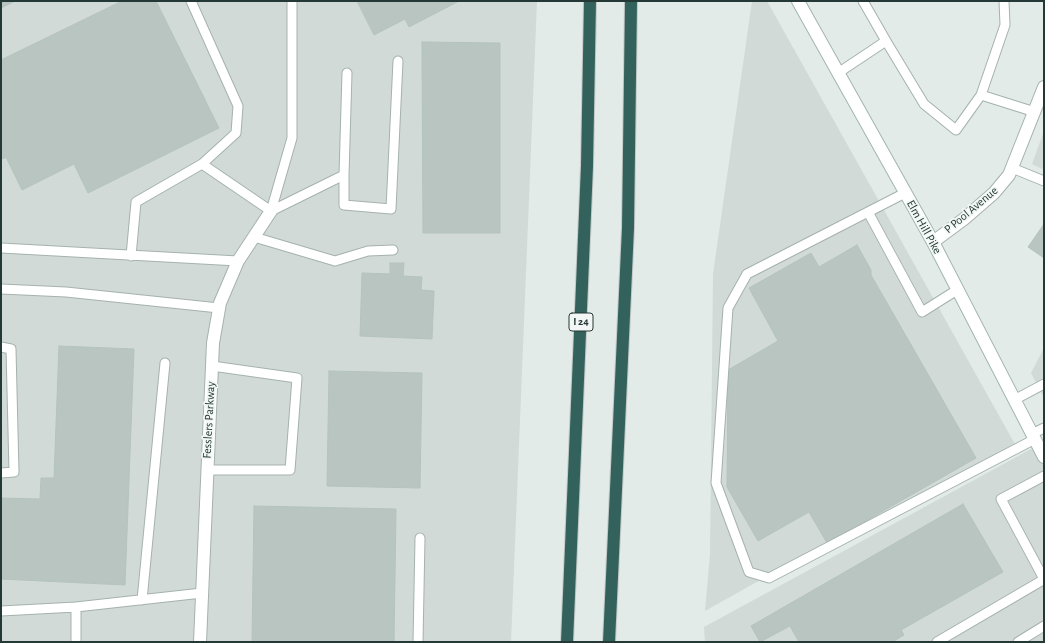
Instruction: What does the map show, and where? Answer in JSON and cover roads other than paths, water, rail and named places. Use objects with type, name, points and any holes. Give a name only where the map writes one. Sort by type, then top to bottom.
[{"type":"highway","name":"I 24","points":[[567,642],[587,166],[590,1]]},
{"type":"highway","points":[[609,642],[628,228],[631,1]]},
{"type":"street","name":"Elm Hill Pike","points":[[798,1],[933,242],[1044,457]]},
{"type":"street","name":"P Pool Avenue","points":[[933,242],[964,219],[994,193],[1009,175],[1044,87]]},
{"type":"street","name":"Fesslers Parkway","points":[[200,642],[213,343],[219,308],[238,261],[270,211]]},
{"type":"lane","points":[[131,256],[136,202],[202,164],[236,133],[238,106],[191,1]]},
{"type":"lane","points":[[270,211],[292,138],[292,1]]},
{"type":"lane","points":[[863,1],[924,104],[956,130],[981,95],[1005,25],[1004,1]]},
{"type":"lane","points":[[838,73],[886,41]]},
{"type":"lane","points":[[347,73],[344,205],[392,209],[398,61]]},
{"type":"lane","points":[[981,95],[1035,112]]},
{"type":"lane","points":[[202,164],[270,211]]},
{"type":"lane","points":[[1012,168],[1044,181]]},
{"type":"lane","points":[[270,211],[344,175]]},
{"type":"lane","points":[[905,193],[747,274],[728,308],[716,483],[749,572],[769,578],[1034,437],[1044,428]]},
{"type":"lane","points":[[868,212],[922,312],[958,290]]},
{"type":"lane","points":[[254,237],[335,261],[368,251],[393,250]]},
{"type":"lane","points":[[1,248],[238,261]]},
{"type":"lane","points":[[1,289],[66,292],[219,308]]},
{"type":"lane","points":[[1,347],[11,349],[14,472],[1,473]]},
{"type":"lane","points":[[142,600],[165,363]]},
{"type":"lane","points":[[207,470],[290,470],[298,378],[212,366]]},
{"type":"lane","points":[[1014,400],[1044,384]]},
{"type":"lane","points":[[936,642],[1043,580],[1001,499],[1044,476]]},
{"type":"lane","points":[[418,642],[420,538]]},
{"type":"lane","points":[[1,611],[76,607],[202,593]]},
{"type":"lane","points":[[76,607],[76,642]]},
{"type":"lane","points":[[1018,642],[1044,626]]}]
